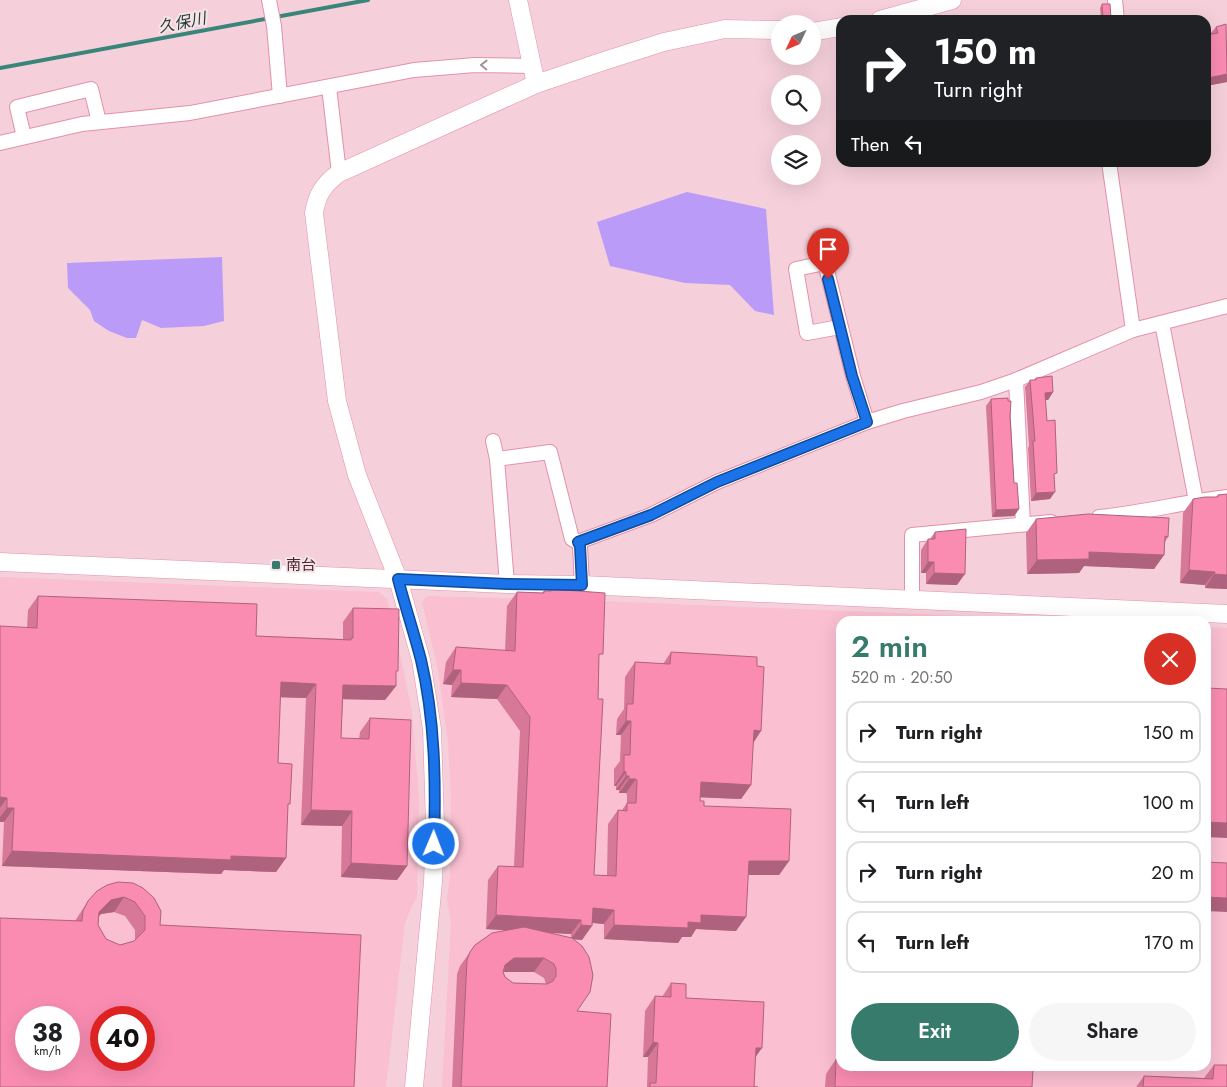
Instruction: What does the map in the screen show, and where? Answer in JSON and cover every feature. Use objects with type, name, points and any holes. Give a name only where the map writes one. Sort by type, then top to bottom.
[{"type":"street","points":[[518,0],[536,84]]},
{"type":"street","points":[[898,15],[952,0]]},
{"type":"street","points":[[1115,0],[1116,15]]},
{"type":"street","points":[[270,4],[274,26],[280,96]]},
{"type":"street","points":[[821,30],[836,28]]},
{"type":"street","points":[[414,1087],[434,882],[435,825],[432,729],[424,678],[398,579],[357,475],[337,401],[314,213],[316,200],[322,188],[339,173],[536,84],[664,42],[725,29],[771,30]]},
{"type":"street","points":[[0,142],[82,124],[190,113],[329,88],[414,70],[474,65],[533,66]]},
{"type":"street","points":[[329,88],[339,173]]},
{"type":"street","points":[[24,137],[17,107],[91,89],[99,122]]},
{"type":"street","points":[[1110,167],[1132,330]]},
{"type":"street","points":[[818,238],[840,327],[867,422]]},
{"type":"street","points":[[825,264],[796,270],[807,332],[840,327]]},
{"type":"street","points":[[578,542],[651,515],[717,482],[867,422],[980,392],[1016,380],[1132,330],[1227,306]]},
{"type":"street","points":[[1162,323],[1196,501]]},
{"type":"street","points":[[1016,380],[1023,524]]},
{"type":"street","points":[[493,441],[497,459],[507,584]]},
{"type":"street","points":[[497,459],[550,452],[572,539],[578,542],[580,546],[582,585]]},
{"type":"street","points":[[1089,518],[1127,515],[1196,501],[1227,497]]},
{"type":"street","points":[[912,599],[912,535],[1061,521]]},
{"type":"street","points":[[0,562],[507,584],[582,585],[1227,614]]},
{"type":"shaded area","points":[[687,192],[766,209],[774,315],[755,311],[730,285],[685,283],[610,266],[597,222]]},
{"type":"shaded area","points":[[222,257],[224,321],[204,326],[161,328],[142,320],[136,338],[127,338],[109,331],[94,321],[90,310],[68,288],[67,263]]},
{"type":"shaded area","points":[[0,577],[379,592],[387,599],[412,712],[419,798],[417,898],[405,923],[386,1087],[0,1087]]},
{"type":"shaded area","points":[[427,596],[577,600],[969,616],[836,616],[836,1071],[1211,1071],[1211,627],[1227,628],[1227,1087],[442,1087],[451,922],[447,899],[450,876],[451,795],[448,742],[438,670],[422,602]]},
{"type":"building","points":[[1102,4],[1110,4],[1111,15],[1103,15]]},
{"type":"building","points":[[1226,24],[1227,74],[1211,77],[1211,34],[1218,33],[1216,27]]},
{"type":"building","points":[[1052,376],[1053,392],[1045,393],[1047,421],[1055,420],[1057,473],[1054,474],[1055,492],[1036,493],[1033,441],[1035,441],[1030,380]]},
{"type":"building","points":[[1008,398],[1008,401],[1011,401],[1010,416],[1014,483],[1017,483],[1019,509],[996,510],[991,399]]},
{"type":"building","points":[[1227,494],[1227,575],[1189,570],[1193,499],[1218,497],[1218,495]]},
{"type":"building","points":[[1088,514],[1169,518],[1168,537],[1165,536],[1164,555],[1089,552],[1089,559],[1037,560],[1036,519]]},
{"type":"building","points":[[966,529],[965,574],[934,573],[934,562],[928,562],[928,539],[935,539],[935,532]]},
{"type":"building","points":[[551,589],[605,593],[603,654],[599,654],[598,699],[603,699],[594,875],[616,876],[618,810],[627,811],[627,803],[636,803],[637,781],[636,779],[629,779],[629,776],[626,776],[624,771],[624,755],[630,755],[631,721],[626,721],[627,704],[633,704],[635,662],[670,664],[671,652],[757,657],[757,666],[764,667],[761,731],[754,730],[751,785],[701,782],[700,801],[704,801],[704,806],[791,809],[789,861],[749,861],[746,917],[701,915],[701,923],[688,922],[688,928],[614,925],[614,910],[593,908],[592,926],[581,925],[581,920],[496,915],[498,866],[523,867],[530,717],[507,685],[461,683],[461,670],[453,670],[456,647],[515,651],[517,592],[544,593],[544,591],[551,591]]},
{"type":"building","points":[[38,596],[257,604],[256,636],[351,640],[353,638],[353,608],[399,609],[396,686],[343,685],[341,738],[369,739],[370,718],[411,720],[407,866],[351,863],[352,811],[311,810],[316,684],[281,682],[278,763],[292,764],[286,858],[231,856],[231,860],[12,851],[14,808],[7,808],[7,798],[0,797],[0,626],[37,628]]},
{"type":"building","points":[[1211,688],[1227,689],[1227,823],[1211,822]]},
{"type":"building","points":[[1211,862],[1227,863],[1227,898],[1211,897]]},
{"type":"building","points":[[118,882],[133,883],[143,888],[154,898],[161,911],[160,925],[361,935],[354,1087],[0,1087],[0,918],[82,921],[83,911],[88,901],[97,891],[107,885]],"holes":[[[124,897],[135,902],[145,916],[145,930],[134,941],[120,945],[106,939],[98,925],[99,912],[111,900]]]},
{"type":"building","points":[[524,927],[572,938],[582,946],[589,957],[593,975],[590,992],[577,1011],[611,1014],[607,1087],[461,1087],[467,960],[475,945],[492,933]],"holes":[[[514,958],[544,958],[554,964],[556,969],[556,976],[553,981],[547,984],[513,983],[505,977],[503,972],[505,965]]]},
{"type":"building","points":[[671,983],[686,984],[686,998],[764,1002],[762,1048],[756,1048],[754,1087],[650,1087],[650,1083],[656,1083],[658,1043],[653,1042],[655,996],[671,997]]},
{"type":"building","points":[[836,1059],[836,1071],[1033,1071],[1032,1087],[835,1087]]},
{"type":"building","points":[[1214,1065],[1227,1065],[1227,1087],[1143,1087],[1144,1076],[1213,1079]]},
{"type":"waterway","name":"久保川","points":[[0,68],[368,0]]},
{"type":"place","name":"南台","points":[[276,565]]},
{"type":"route","points":[[434,844],[432,729],[421,660],[398,579],[582,585],[580,546],[578,542],[651,515],[717,482],[867,422],[852,376],[828,279]]}]
